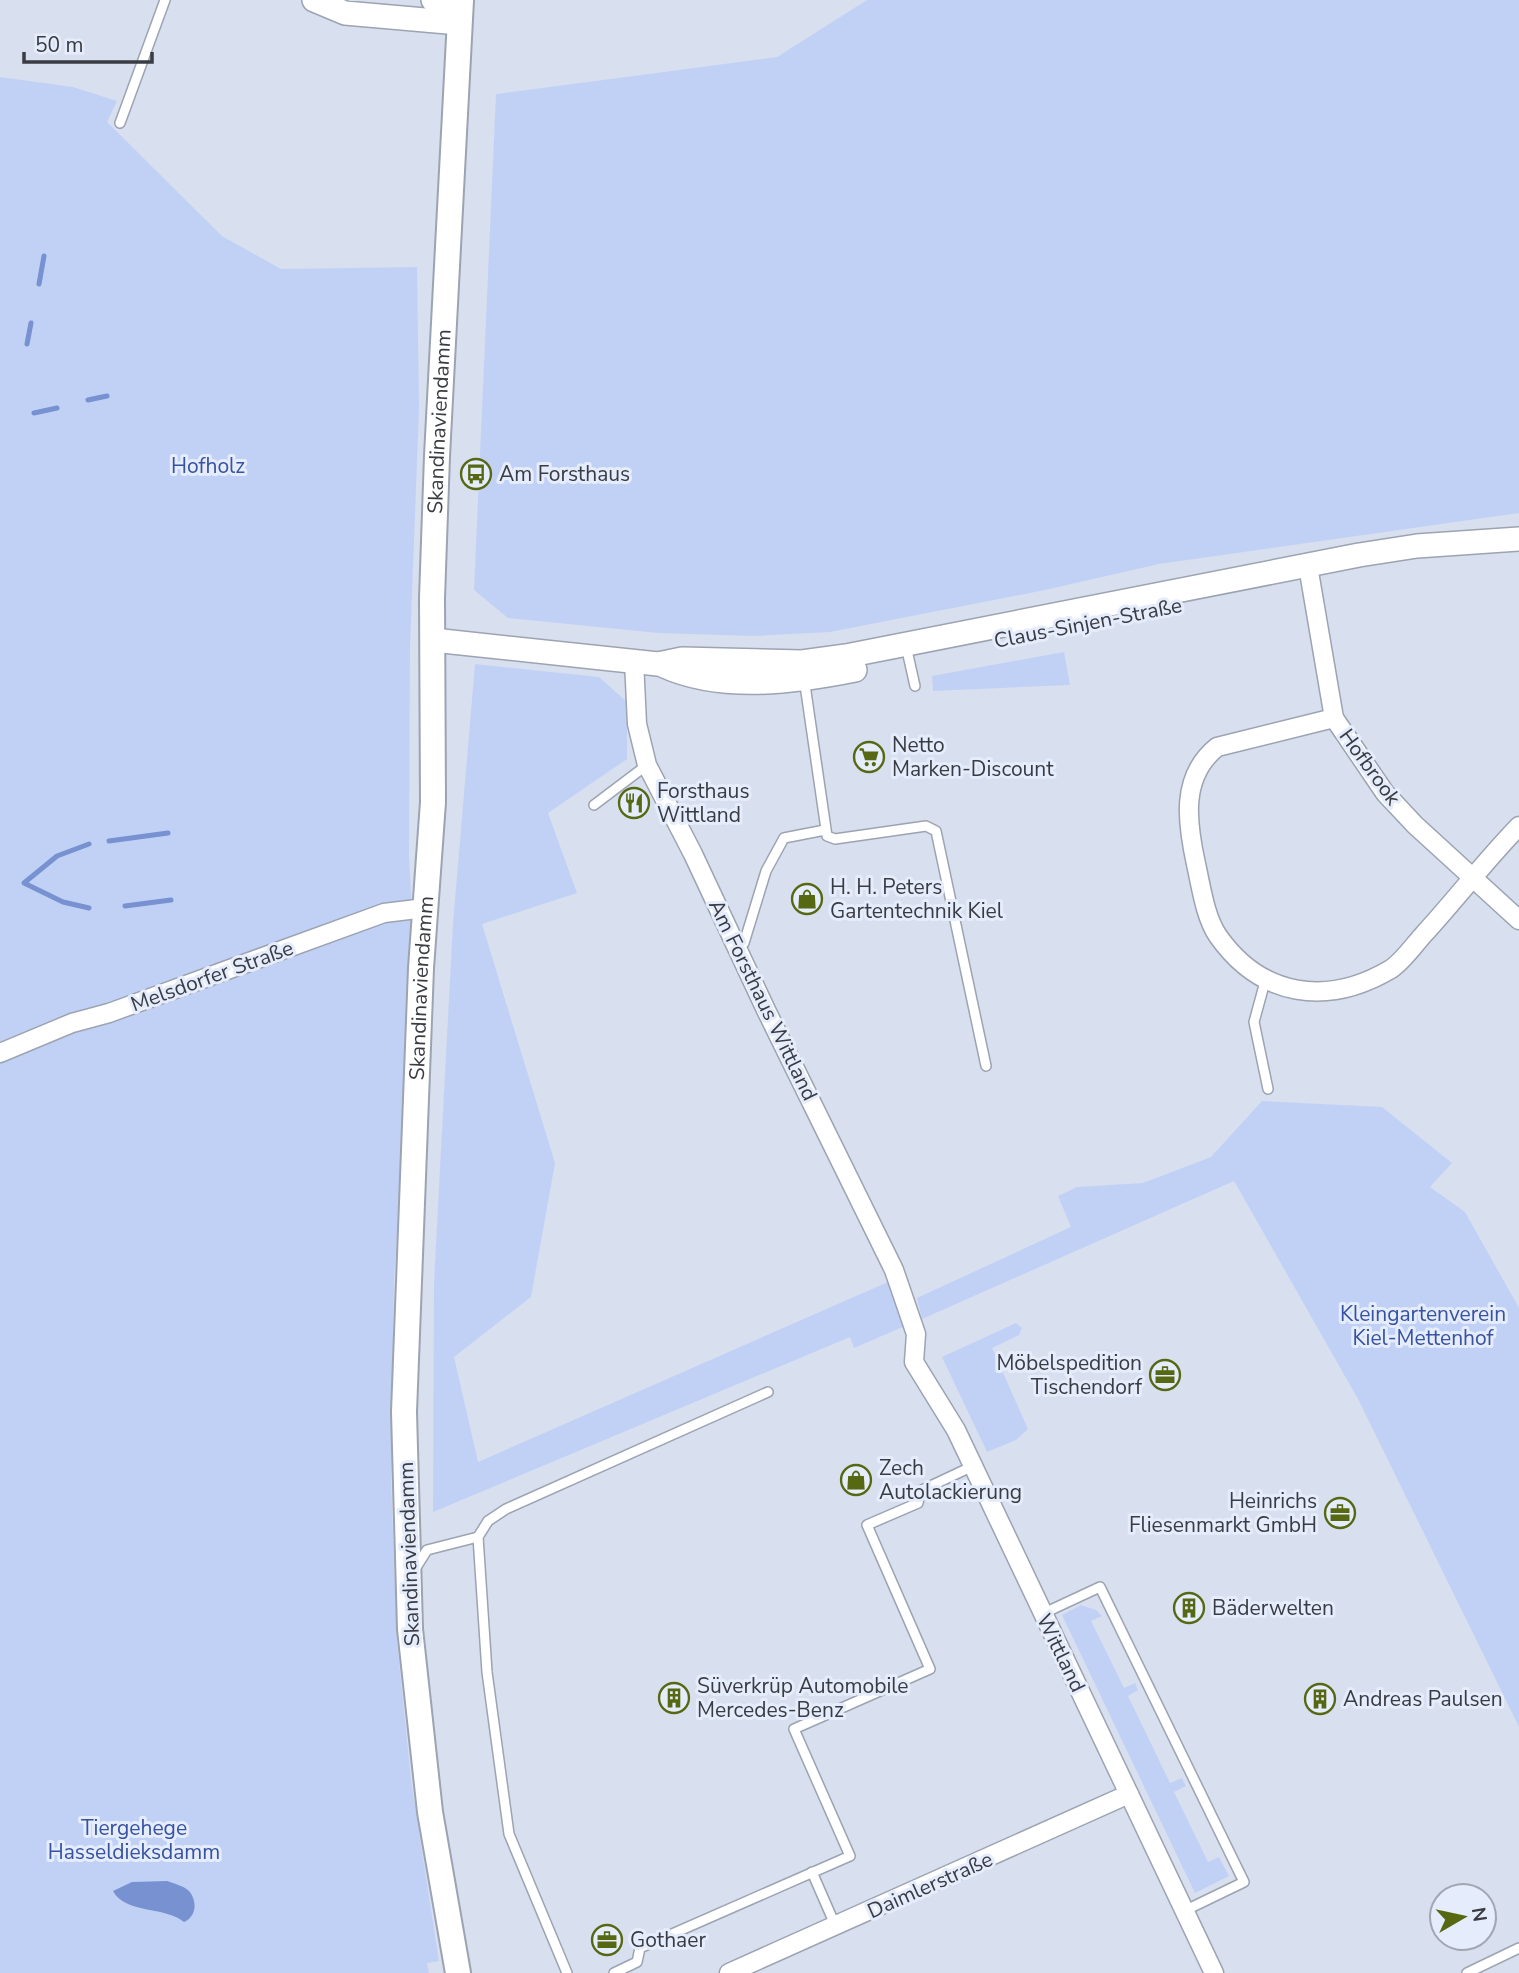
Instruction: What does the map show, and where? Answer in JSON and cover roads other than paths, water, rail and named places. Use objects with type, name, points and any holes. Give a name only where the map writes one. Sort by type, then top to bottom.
[{"type":"main road","name":"Skandinaviendamm","points":[[458,1973],[430,1812],[408,1583],[404,1412],[407,1264],[433,802],[437,456],[461,8]]},
{"type":"street","points":[[314,0],[345,13],[461,8]]},
{"type":"street","points":[[433,0],[461,8]]},
{"type":"street","name":"Claus-Sinjen-Straße","points":[[433,640],[658,664],[682,659],[803,670],[907,652],[1309,572],[1417,546],[1519,539]]},
{"type":"street","name":"Claus-Sinjen-Straße","points":[[1309,572],[1417,559],[1519,551]]},
{"type":"street","name":"Hofbrook","points":[[1309,572],[1334,718],[1385,793],[1415,825],[1519,919]]},
{"type":"street","name":"Am Forsthaus Wittland","points":[[634,661],[637,724],[647,765],[693,854],[736,948],[894,1270],[916,1334]]},
{"type":"street","points":[[1334,718],[1217,747],[1204,758],[1188,797],[1188,823],[1202,893],[1216,934],[1245,966],[1290,990],[1329,992],[1363,983],[1394,967],[1519,826]]},
{"type":"street","name":"Melsdorfer Straße","points":[[0,1053],[72,1023],[109,1013],[384,913],[425,908]]},
{"type":"street","name":"Wittland","points":[[916,1334],[914,1362],[943,1407],[973,1466],[1214,1973]]},
{"type":"street","name":"Daimlerstraße","points":[[729,1973],[1129,1794]]},
{"type":"lane","points":[[120,122],[165,0]]},
{"type":"lane","points":[[907,652],[915,685]]},
{"type":"lane","points":[[803,670],[827,836],[835,839],[926,826],[936,831],[986,1066]]},
{"type":"lane","points":[[594,805],[647,765]]},
{"type":"lane","points":[[736,948],[744,943],[766,871],[784,838],[825,830]]},
{"type":"lane","points":[[1266,978],[1254,1022],[1268,1088]]},
{"type":"lane","points":[[567,1973],[509,1835],[487,1672],[478,1537],[488,1521],[506,1509],[768,1392]]},
{"type":"lane","points":[[614,1973],[638,1962],[640,1948],[850,1856],[794,1729],[930,1669],[867,1525],[918,1503],[920,1491],[973,1466]]},
{"type":"lane","points":[[406,1529],[428,1550]]},
{"type":"lane","points":[[408,1583],[428,1550],[478,1537]]},
{"type":"lane","points":[[1042,1614],[1100,1587],[1244,1882],[1184,1911]]},
{"type":"lane","points":[[812,1872],[836,1927]]},
{"type":"lane","points":[[1467,1973],[1519,1948]]},
{"type":"water","points":[[167,1881],[184,1888],[192,1895],[195,1904],[193,1913],[184,1922],[167,1914],[126,1903],[113,1891],[132,1882]]},
{"type":"waterway","points":[[39,284],[44,256]]},
{"type":"waterway","points":[[27,344],[31,323]]},
{"type":"waterway","points":[[88,400],[107,396]]},
{"type":"waterway","points":[[34,413],[57,408]]},
{"type":"waterway","points":[[109,841],[168,833]]},
{"type":"waterway","points":[[89,844],[57,856],[24,883],[63,902],[89,908]]},
{"type":"waterway","points":[[125,906],[171,900]]},
{"type":"place","name":"Am Forsthaus","points":[[476,474]]},
{"type":"place","name":"Netto Marken-Discount","points":[[869,757]]},
{"type":"place","name":"Forsthaus Wittland","points":[[634,803]]},
{"type":"place","name":"H. H. Peters Gartentechnik Kiel","points":[[807,899]]},
{"type":"place","name":"Möbelspedition Tischendorf","points":[[1165,1375]]},
{"type":"place","name":"Zech Autolackierung","points":[[856,1480]]},
{"type":"place","name":"Heinrichs Fliesenmarkt GmbH","points":[[1340,1513]]},
{"type":"place","name":"Bäderwelten","points":[[1189,1608]]},
{"type":"place","name":"Süverkrüp Automobile Mercedes-Benz","points":[[674,1698]]},
{"type":"place","name":"Andreas Paulsen","points":[[1320,1699]]},
{"type":"place","name":"Gothaer","points":[[607,1940]]},
{"type":"park label","name":"Hofholz","points":[[208,466]]},
{"type":"park label","name":"Kleingartenverein Kiel-Mettenhof","points":[[1423,1326]]},
{"type":"park label","name":"Tiergehege Hasseldieksdamm","points":[[134,1840]]}]
